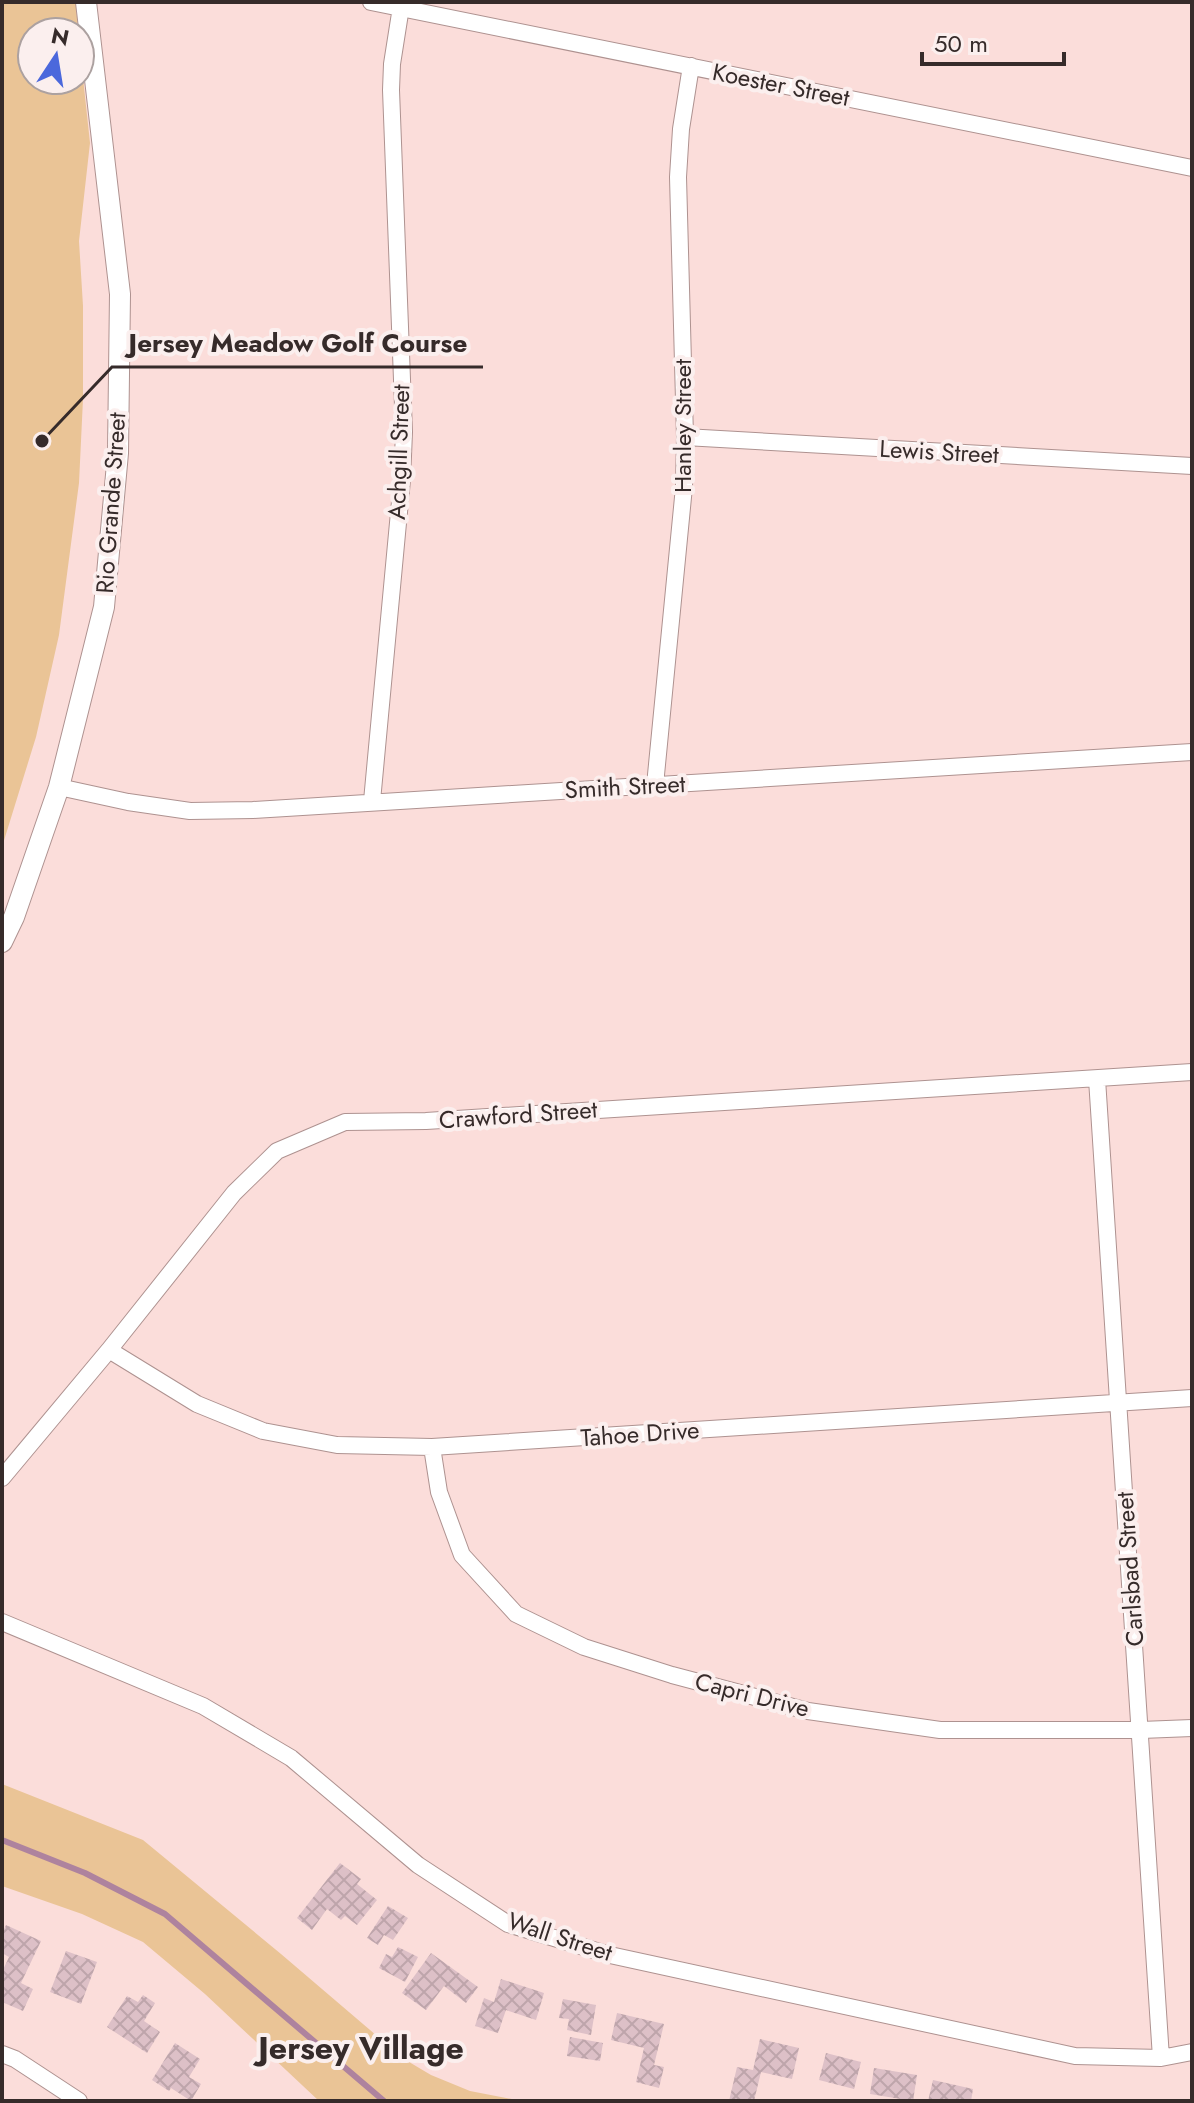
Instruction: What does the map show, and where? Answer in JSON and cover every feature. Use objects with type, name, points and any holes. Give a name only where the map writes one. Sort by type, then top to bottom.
[{"type":"street","name":"Rio Grande Street","points":[[2,942],[14,917],[59,787],[104,607],[118,453],[120,294],[86,2]]},
{"type":"street","name":"Koester Street","points":[[371,2],[1192,168]]},
{"type":"street","name":"Achgill Street","points":[[372,801],[404,432],[391,90],[401,7]]},
{"type":"street","name":"Hanley Street","points":[[655,785],[680,539],[685,437],[678,177],[681,129],[691,66]]},
{"type":"street","name":"Lewis Street","points":[[685,437],[1192,466]]},
{"type":"street","name":"Smith Street","points":[[59,787],[190,811],[253,810],[1192,752]]},
{"type":"street","name":"Crawford Street","points":[[2,1478],[234,1193],[277,1151],[345,1122],[426,1121],[1192,1072]]},
{"type":"street","name":"Carlsbad Street","points":[[1097,1079],[1161,2058]]},
{"type":"street","name":"Tahoe Drive","points":[[109,1350],[197,1404],[263,1431],[337,1445],[432,1447],[1192,1398]]},
{"type":"street","name":"Capri Drive","points":[[432,1447],[439,1492],[462,1555],[516,1614],[584,1647],[672,1675],[808,1711],[940,1730],[1192,1728]]},
{"type":"street","name":"Wall Street","points":[[2,1622],[203,1706],[291,1758],[418,1865],[508,1924],[610,1955],[1075,2056],[1161,2058],[1192,2052]]},
{"type":"street","points":[[2,2054],[15,2059],[79,2101]]},
{"type":"shaded area","points":[[2,2],[76,2],[77,16],[16,16],[16,96],[85,96],[90,143],[79,241],[83,399],[79,483],[59,635],[36,737],[2,847]]},
{"type":"shaded area","points":[[2,1784],[143,1840],[404,2059],[431,2075],[470,2091],[522,2101],[319,2101],[205,1994],[143,1942],[82,1914],[2,1886]]},
{"type":"building","points":[[340,1863],[361,1879],[357,1884],[377,1900],[357,1925],[345,1916],[341,1920],[327,1909],[312,1930],[297,1918]]},
{"type":"building","points":[[388,1906],[408,1918],[393,1940],[384,1935],[378,1945],[367,1938]]},
{"type":"building","points":[[6,1925],[41,1941],[21,1983],[33,1989],[23,2011],[2,2002],[2,1972],[9,1957],[2,1953],[2,1934]]},
{"type":"building","points":[[398,1947],[418,1957],[405,1982],[379,1968],[386,1954],[392,1957]]},
{"type":"building","points":[[66,1951],[97,1962],[81,2004],[50,1992]]},
{"type":"building","points":[[431,1953],[478,1987],[466,2003],[444,1986],[426,2010],[402,1993]]},
{"type":"building","points":[[501,1979],[544,1993],[536,2020],[506,2010],[498,2033],[475,2026],[484,1998],[494,2002]]},
{"type":"building","points":[[143,1995],[155,2003],[144,2021],[160,2032],[147,2053],[107,2027],[127,1996],[138,2002]]},
{"type":"building","points":[[563,1999],[596,2005],[591,2035],[567,2030],[569,2019],[559,2018]]},
{"type":"building","points":[[617,2013],[664,2024],[654,2065],[664,2067],[659,2088],[636,2082],[644,2048],[611,2040]]},
{"type":"building","points":[[570,2037],[603,2043],[600,2061],[567,2056]]},
{"type":"building","points":[[760,2039],[799,2048],[792,2079],[761,2072],[754,2101],[729,2101],[737,2067],[753,2070]]},
{"type":"building","points":[[175,2043],[200,2059],[189,2077],[201,2084],[191,2101],[152,2080]]},
{"type":"building","points":[[826,2053],[861,2062],[854,2089],[819,2080]]},
{"type":"building","points":[[874,2068],[917,2075],[913,2101],[870,2094]]},
{"type":"building","points":[[933,2080],[973,2089],[971,2101],[928,2101]]},
{"type":"waterway","points":[[2,1840],[85,1873],[165,1914],[384,2101]]},
{"type":"place","name":"Jersey Meadow Golf Course","points":[[42,441]]},
{"type":"district","name":"Jersey Village","points":[[361,2048]]}]
